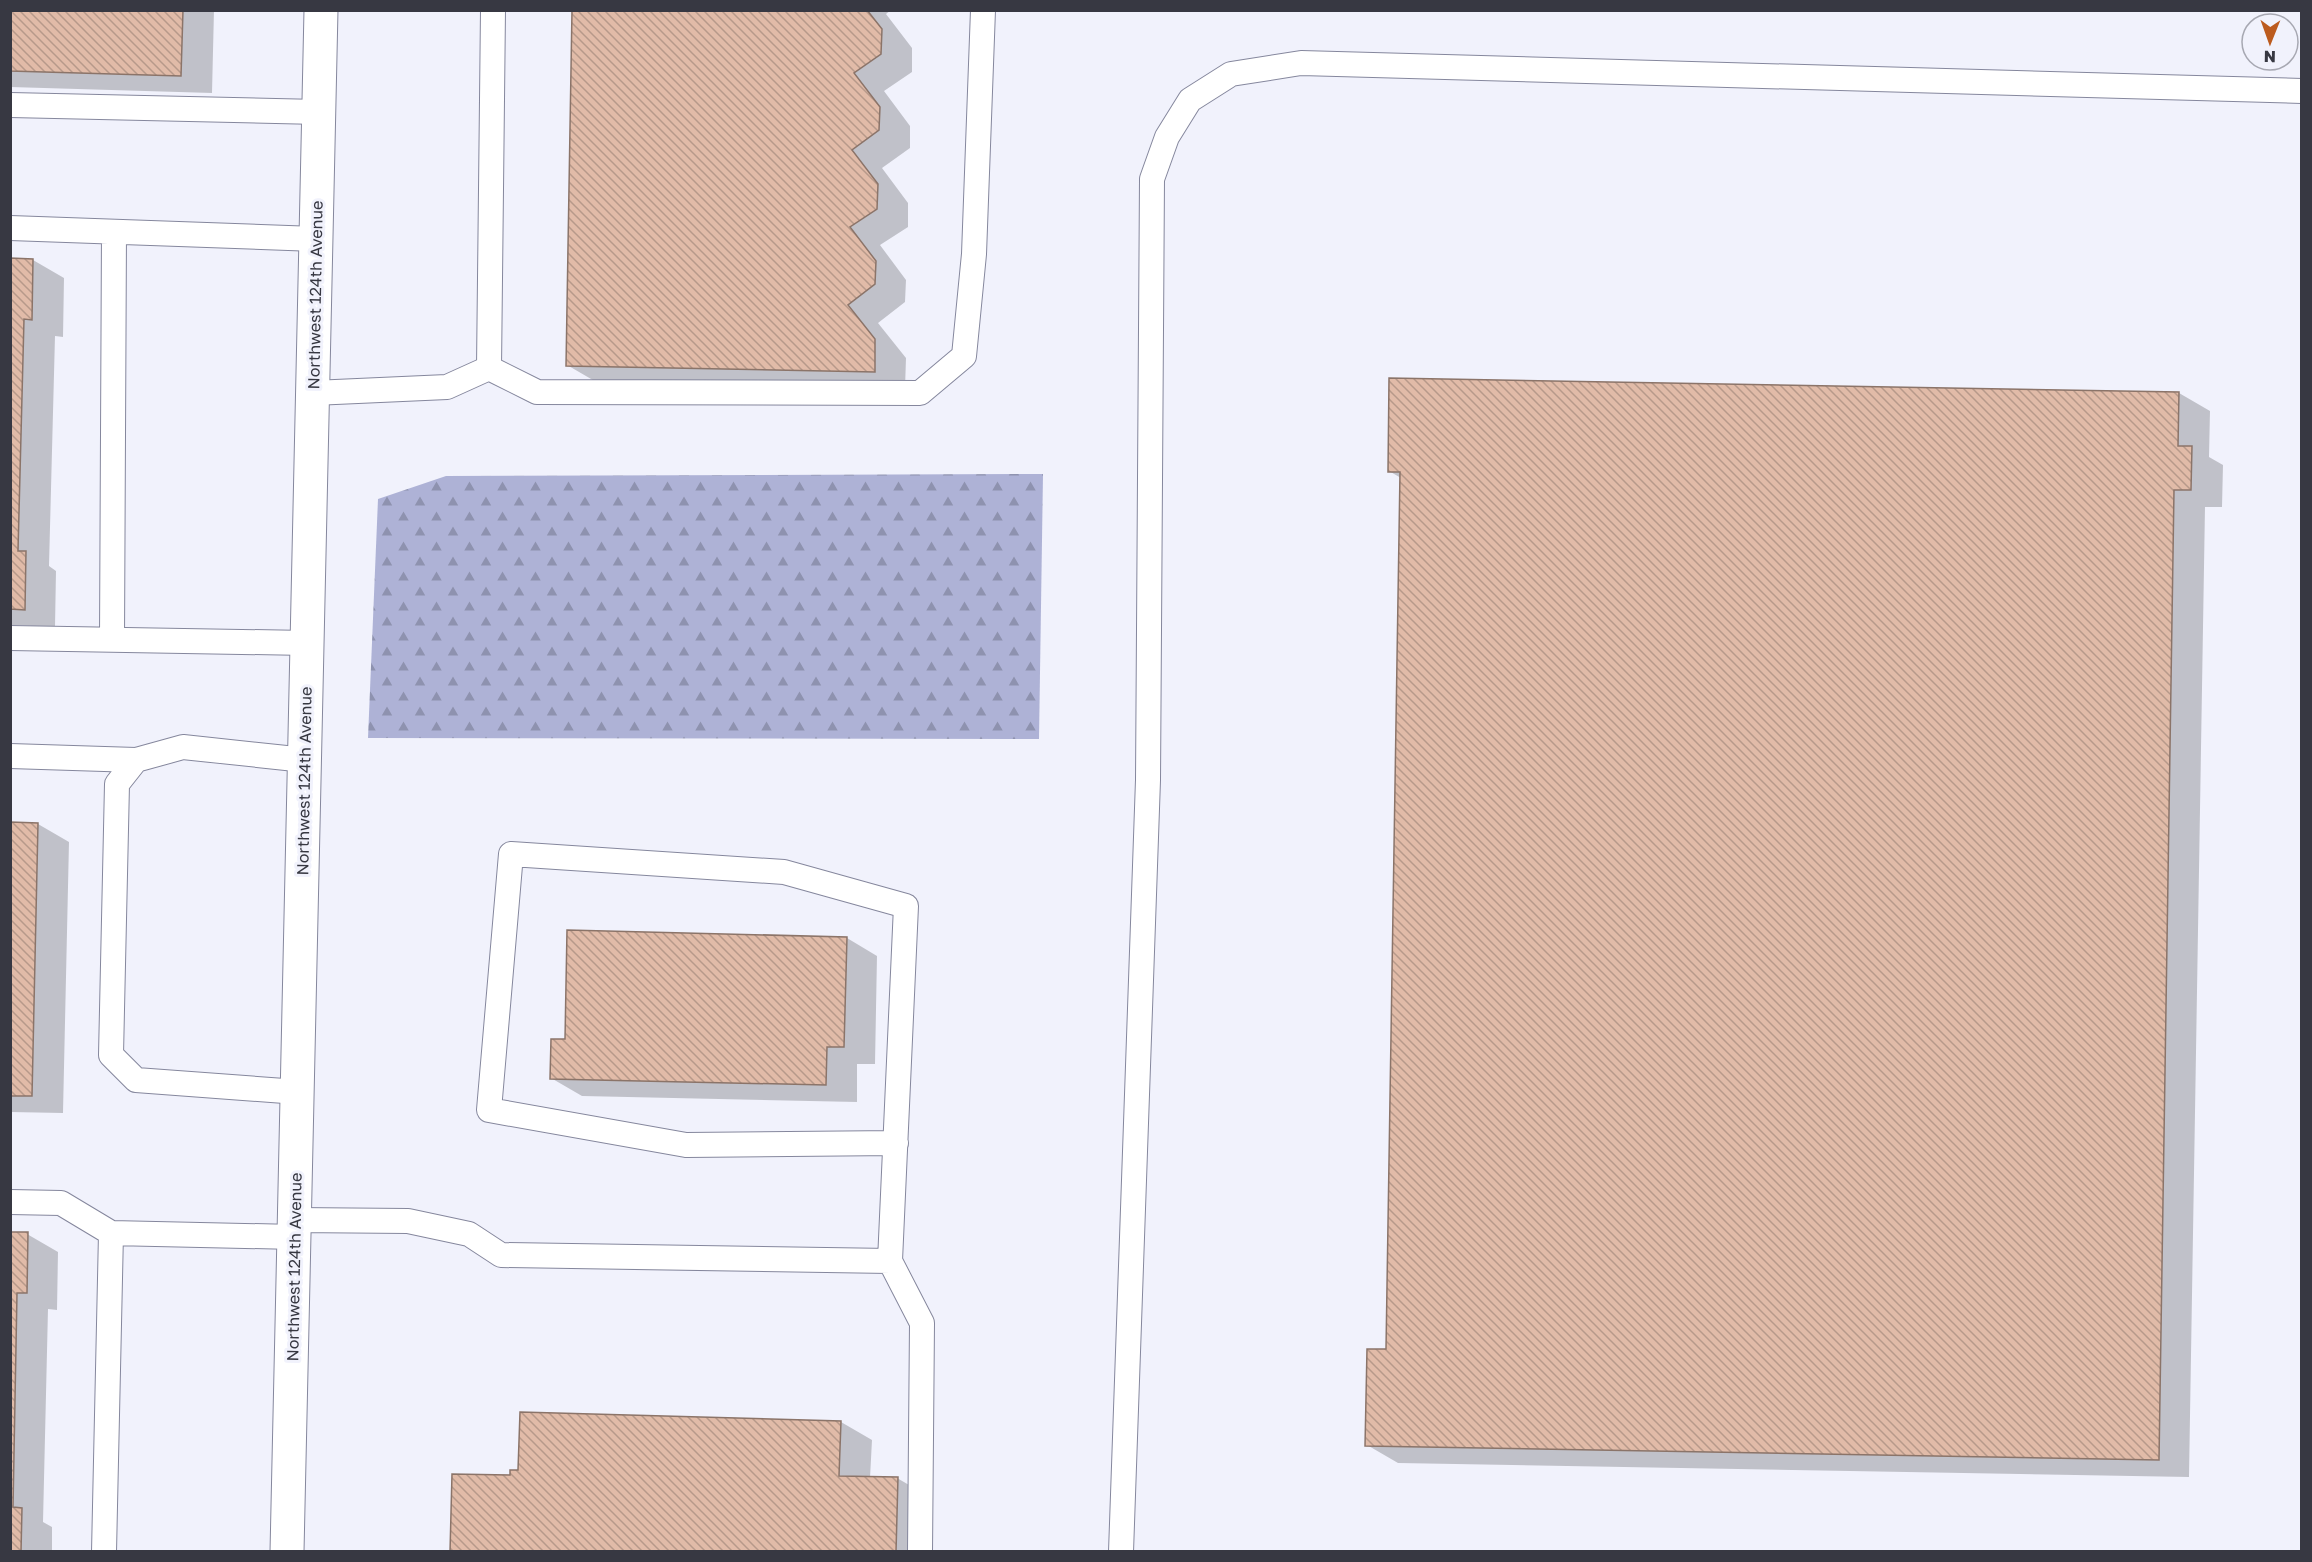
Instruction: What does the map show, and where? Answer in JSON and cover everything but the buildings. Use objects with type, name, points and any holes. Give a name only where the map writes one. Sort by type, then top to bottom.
[{"type":"street","name":"Northwest 124th Avenue","points":[[287,1551],[321,10]]},
{"type":"lane","points":[[489,368],[493,10]]},
{"type":"lane","points":[[489,368],[537,392],[920,393],[964,356],[974,254],[983,10]]},
{"type":"lane","points":[[1121,1551],[1148,780],[1152,179],[1167,137],[1190,100],[1231,74],[1300,63],[2301,90]]},
{"type":"lane","points":[[10,105],[319,112]]},
{"type":"lane","points":[[10,228],[316,239]]},
{"type":"lane","points":[[112,638],[114,232]]},
{"type":"lane","points":[[313,393],[447,387],[489,368]]},
{"type":"lane","points":[[10,638],[307,643]]},
{"type":"lane","points":[[10,756],[136,760],[183,747],[305,760]]},
{"type":"lane","points":[[136,760],[117,784],[111,1055],[136,1080],[298,1092]]},
{"type":"lane","points":[[896,1143],[686,1145],[489,1110],[511,854],[784,872],[906,906],[896,1143],[890,1261],[922,1323],[920,1551]]},
{"type":"lane","points":[[10,1202],[61,1203],[111,1233],[295,1228],[408,1221],[469,1234],[501,1255],[890,1261]]},
{"type":"lane","points":[[104,1551],[111,1233]]},
{"type":"green space","points":[[1043,474],[1039,739],[368,738],[378,499],[446,476]]}]
